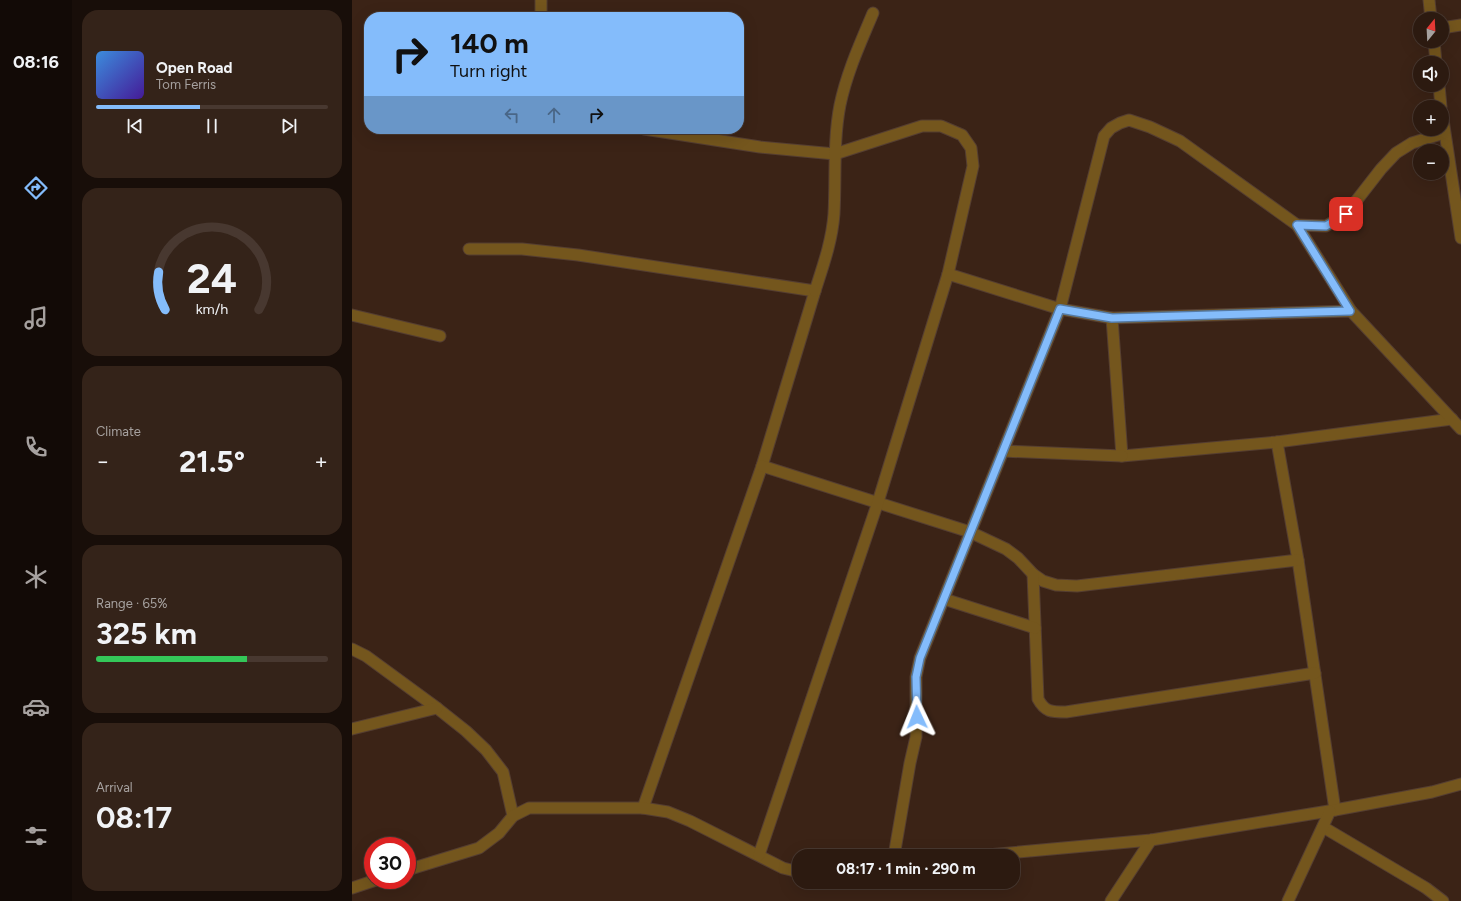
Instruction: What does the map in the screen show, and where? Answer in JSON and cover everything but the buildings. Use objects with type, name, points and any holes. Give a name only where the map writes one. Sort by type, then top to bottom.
[{"type":"street","points":[[541,12],[542,0]]},
{"type":"street","points":[[1429,0],[1430,12]]},
{"type":"street","points":[[643,808],[762,466],[831,236],[834,214],[836,132],[840,105],[848,71],[873,13]]},
{"type":"street","points":[[1449,27],[1461,24]]},
{"type":"street","points":[[895,849],[910,763],[916,738],[916,677],[920,658],[1060,309],[1104,136],[1111,128],[1129,120],[1150,127],[1180,141],[1297,225],[1350,311],[1461,429]]},
{"type":"street","points":[[676,134],[760,147],[835,154],[922,126],[941,126],[962,135],[971,148],[973,166],[948,274],[878,502],[758,855]]},
{"type":"street","points":[[1297,225],[1326,226],[1346,214],[1381,169],[1396,154],[1412,143],[1434,136]]},
{"type":"street","points":[[1444,136],[1461,238]]},
{"type":"street","points":[[469,249],[522,249],[578,255],[815,291]]},
{"type":"street","points":[[948,274],[1060,309],[1112,318],[1350,311]]},
{"type":"street","points":[[352,315],[440,336]]},
{"type":"street","points":[[1112,318],[1122,456]]},
{"type":"street","points":[[1003,451],[1122,456],[1277,442],[1452,419]]},
{"type":"street","points":[[1277,442],[1298,560],[1333,810],[1323,827],[1288,901]]},
{"type":"street","points":[[762,466],[970,532],[1006,549],[1018,558],[1033,574],[1044,581],[1056,585],[1077,586],[1298,560]]},
{"type":"street","points":[[1033,574],[1038,699],[1042,706],[1051,712],[1066,712],[1315,673]]},
{"type":"street","points":[[944,599],[1035,628]]},
{"type":"street","points":[[352,649],[366,656],[437,708],[466,731],[486,750],[503,772],[513,816]]},
{"type":"street","points":[[352,729],[437,708]]},
{"type":"street","points":[[1020,852],[1151,840],[1333,810],[1432,792],[1461,784]]},
{"type":"street","points":[[416,867],[479,848],[499,833],[513,816],[529,808],[643,808],[668,812],[690,821],[783,868],[792,870]]},
{"type":"street","points":[[1323,827],[1426,888],[1443,901]]},
{"type":"street","points":[[1111,901],[1151,840]]},
{"type":"street","points":[[352,888],[364,884]]},
{"type":"route","points":[[917,717],[916,677],[920,658],[1060,309],[1112,318],[1350,311],[1297,225],[1326,226],[1346,214]]}]
